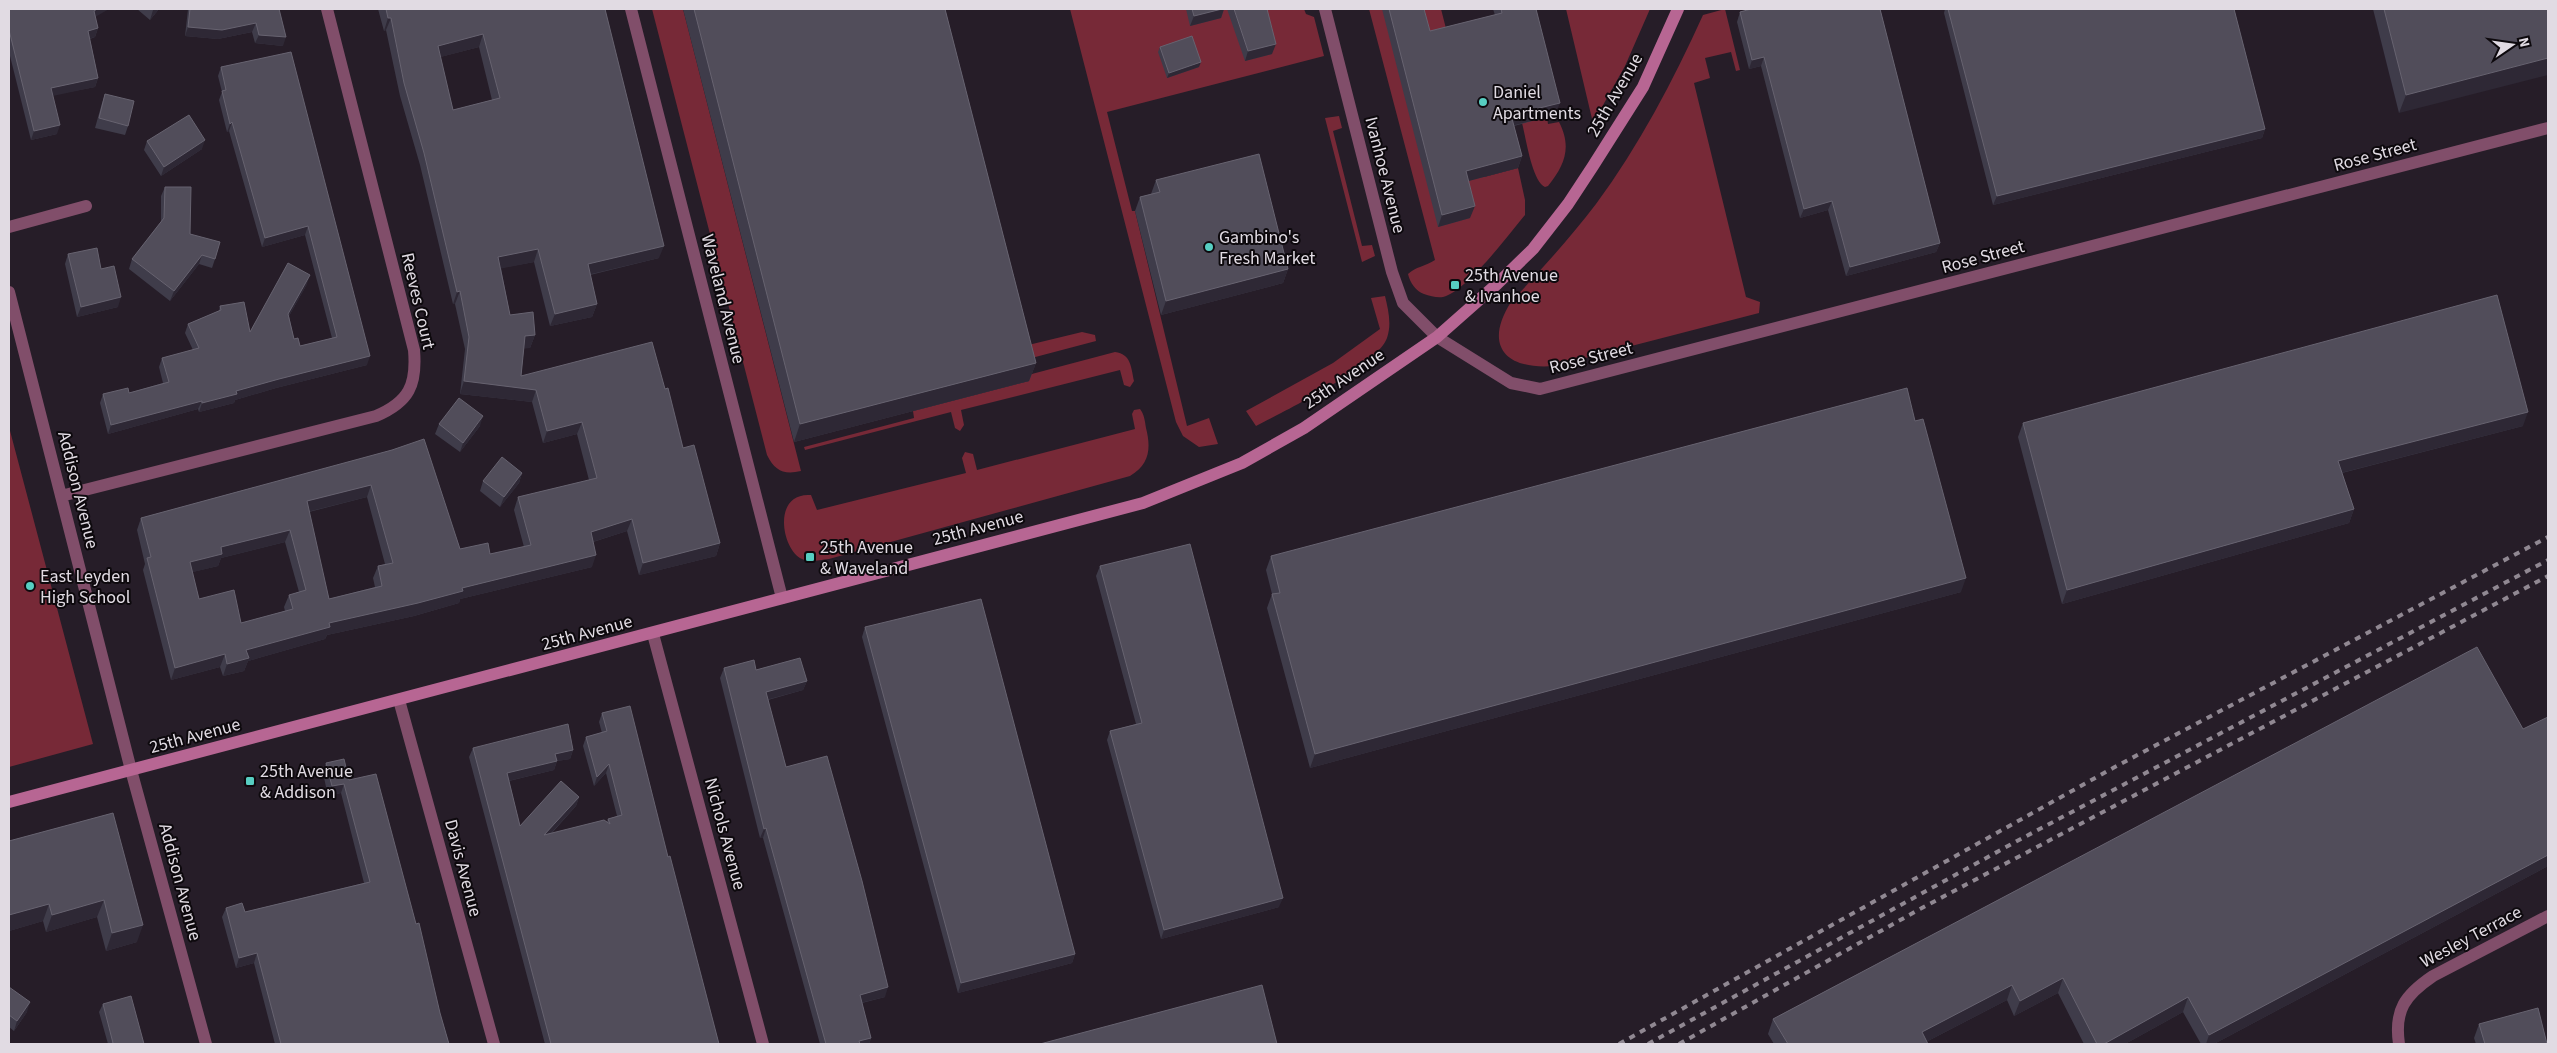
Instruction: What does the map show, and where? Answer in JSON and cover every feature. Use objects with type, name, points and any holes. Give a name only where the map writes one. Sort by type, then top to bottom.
[{"type":"street","name":"Reeves Court","points":[[61,496],[376,416],[394,408],[409,392],[416,371],[414,350],[327,9]]},
{"type":"street","name":"Waveland Avenue","points":[[631,9],[782,598]]},
{"type":"street","name":"Ivanhoe Avenue","points":[[1325,9],[1397,287],[1403,303],[1437,337]]},
{"type":"street","name":"25th Avenue","points":[[9,802],[653,634],[1151,500],[1242,463],[1304,428],[1437,337],[1533,249],[1568,204],[1643,87],[1678,9]]},
{"type":"street","name":"Rose Street","points":[[1437,337],[1511,383],[1540,389],[2548,128]]},
{"type":"street","points":[[9,227],[86,206]]},
{"type":"street","name":"Addison Avenue","points":[[9,292],[131,770],[206,1044]]},
{"type":"street","name":"Nichols Avenue","points":[[653,634],[763,1044]]},
{"type":"street","name":"Davis Avenue","points":[[399,700],[494,1044]]},
{"type":"street","name":"Wesley Terrace","points":[[2399,1044],[2398,1016],[2405,1000],[2416,987],[2433,976],[2548,916]]},
{"type":"shaded area","points":[[652,9],[683,9],[801,471],[785,472],[773,465],[767,455]]},
{"type":"shaded area","points":[[1070,9],[1304,9],[1306,14],[1314,17],[1324,56],[1107,112],[1132,211],[1135,211],[1187,426],[1209,418],[1218,444],[1199,447],[1183,436],[1176,422]]},
{"type":"shaded area","points":[[1369,9],[1441,9],[1484,177],[1518,168],[1525,200],[1525,215],[1498,248],[1464,284],[1453,293],[1443,297],[1434,297],[1421,293],[1414,286],[1408,274],[1435,260]]},
{"type":"shaded area","points":[[1566,9],[1650,9],[1625,66],[1593,123]]},
{"type":"shaded area","points":[[1725,9],[1740,70],[1736,71],[1731,52],[1705,58],[1710,78],[1694,83],[1746,297],[1760,302],[1759,313],[1554,366],[1523,364],[1512,359],[1504,352],[1500,343],[1499,331],[1511,302],[1576,229],[1612,182],[1641,136],[1680,64],[1703,15]]},
{"type":"shaded area","points":[[1339,116],[1342,128],[1333,131],[1362,246],[1372,245],[1375,256],[1362,262],[1325,118]]},
{"type":"shaded area","points":[[1547,117],[1548,124],[1559,122],[1563,131],[1566,148],[1559,171],[1548,186],[1545,187],[1536,177],[1522,123]]},
{"type":"shaded area","points":[[1385,296],[1389,327],[1387,338],[1380,349],[1349,374],[1329,387],[1256,426],[1246,411],[1333,363],[1380,329],[1371,298]]},
{"type":"shaded area","points":[[1082,332],[1095,335],[1096,341],[1024,360],[1020,347]]},
{"type":"shaded area","points":[[1115,352],[1124,355],[1131,366],[1134,381],[1130,387],[1124,385],[1120,370],[961,410],[964,425],[960,431],[955,428],[951,412],[805,450],[804,447],[914,418],[913,411],[1029,381],[1028,375]]},
{"type":"shaded area","points":[[1140,409],[1145,420],[1148,435],[1148,449],[1142,466],[1130,476],[829,559],[808,561],[802,559],[795,553],[785,534],[785,511],[790,502],[799,496],[811,495],[817,510],[966,473],[962,458],[965,452],[973,454],[977,470],[1135,429],[1132,414],[1134,410]]},
{"type":"shaded area","name":"East Leyden High School","points":[[9,427],[93,744],[9,767]]},
{"type":"building","points":[[9,9],[97,9],[94,11],[98,28],[88,31],[98,78],[51,88],[60,125],[34,131],[9,30]]},
{"type":"building","points":[[190,9],[279,9],[286,37],[259,35],[256,23],[222,30],[188,27]]},
{"type":"building","points":[[386,9],[605,9],[664,246],[588,264],[597,304],[555,314],[538,249],[498,257],[510,315],[533,312],[535,335],[525,336],[521,376],[652,342],[665,389],[668,388],[683,448],[694,445],[720,543],[643,563],[632,519],[591,532],[596,555],[462,588],[463,591],[418,603],[329,623],[330,627],[246,650],[249,658],[227,664],[225,654],[175,668],[147,558],[151,557],[141,518],[392,450],[424,439],[460,549],[488,543],[490,554],[531,545],[518,497],[597,478],[582,422],[547,431],[536,390],[464,381],[469,337],[460,291],[457,292],[424,153],[404,83],[391,18],[388,18]],"holes":[[[483,34],[500,98],[453,110],[438,46]],[[371,485],[393,563],[378,566],[382,586],[329,599],[307,501]],[[290,530],[306,590],[289,595],[293,609],[241,623],[234,590],[199,599],[190,562],[222,554],[221,547]]]},
{"type":"building","points":[[694,9],[945,9],[1036,363],[800,424]]},
{"type":"building","points":[[1192,9],[1222,9],[1194,16]]},
{"type":"building","points":[[1234,9],[1267,9],[1276,44],[1248,51]]},
{"type":"building","points":[[1389,9],[1424,9],[1430,31],[1502,13],[1501,9],[1536,9],[1560,103],[1511,115],[1522,156],[1466,171],[1475,206],[1442,215]]},
{"type":"building","points":[[1751,9],[1880,9],[1940,243],[1850,267],[1832,201],[1804,209],[1764,57],[1752,60],[1740,12]]},
{"type":"building","points":[[1948,9],[2234,9],[2265,129],[1997,196]]},
{"type":"building","points":[[2384,9],[2548,9],[2548,58],[2406,95]]},
{"type":"building","points":[[1192,36],[1201,62],[1169,73],[1160,47]]},
{"type":"building","points":[[291,52],[370,356],[236,391],[237,394],[202,403],[202,401],[111,425],[103,394],[128,388],[129,393],[169,382],[162,358],[199,348],[188,324],[221,310],[220,306],[244,302],[250,332],[288,263],[310,275],[288,314],[294,339],[298,338],[300,346],[337,337],[308,226],[265,238],[232,122],[230,124],[222,91],[226,90],[221,67]]},
{"type":"building","points":[[105,94],[134,101],[128,126],[99,118]]},
{"type":"building","points":[[189,115],[205,140],[164,167],[147,141]]},
{"type":"building","name":"Gambino's Fresh Market","points":[[1259,154],[1288,269],[1166,301],[1140,197],[1160,192],[1156,180]]},
{"type":"building","points":[[165,187],[191,187],[190,234],[220,242],[215,259],[202,255],[174,291],[132,259],[164,218]]},
{"type":"building","points":[[97,248],[101,269],[114,266],[121,297],[81,307],[68,254]]},
{"type":"building","points":[[2497,295],[2528,412],[2338,461],[2354,509],[2067,590],[2023,423]]},
{"type":"building","points":[[1907,388],[1915,421],[1923,419],[1966,578],[1315,754],[1272,594],[1280,593],[1271,556]]},
{"type":"building","points":[[459,398],[483,416],[463,443],[439,424]]},
{"type":"building","points":[[502,457],[522,473],[504,497],[483,481]]},
{"type":"building","points":[[1190,544],[1283,898],[1164,930],[1110,731],[1142,723],[1100,566]]},
{"type":"building","points":[[981,599],[1075,954],[961,983],[865,627]]},
{"type":"building","points":[[2477,647],[2523,729],[2548,717],[2548,855],[2209,1035],[2188,997],[2104,1044],[2097,1044],[2063,978],[2020,1001],[2012,985],[1922,1032],[1928,1044],[1788,1044],[1773,1019]]},
{"type":"building","points":[[800,658],[807,681],[766,692],[786,767],[827,756],[862,881],[888,987],[860,995],[871,1038],[859,1041],[860,1044],[826,1044],[766,828],[764,829],[724,668],[754,660],[756,670]]},
{"type":"building","points":[[630,706],[668,857],[670,856],[719,1044],[551,1044],[473,748],[568,724],[573,750],[555,754],[557,761],[507,773],[520,826],[561,781],[579,797],[544,835],[604,820],[610,824],[608,819],[622,815],[609,764],[597,777],[586,737],[607,731],[602,713]]},
{"type":"building","points":[[344,759],[349,780],[376,774],[416,924],[419,923],[449,1044],[281,1044],[257,953],[239,958],[226,908],[242,903],[245,912],[370,882],[344,784],[332,786],[326,763]]},
{"type":"building","points":[[113,813],[143,925],[112,933],[104,900],[52,915],[49,904],[9,915],[9,841]]},
{"type":"building","points":[[1262,985],[1277,1044],[1040,1044]]},
{"type":"building","points":[[9,987],[30,1002],[17,1021],[9,1015]]},
{"type":"building","points":[[131,996],[144,1044],[110,1044],[113,1043],[103,1004]]},
{"type":"building","points":[[2538,1008],[2547,1044],[2485,1044],[2479,1024]]},
{"type":"railway","points":[[1619,1044],[2113,768],[2548,537]]},
{"type":"railway","points":[[1648,1044],[2017,841],[2548,560]]},
{"type":"railway","points":[[1679,1044],[1920,909],[2548,576]]},
{"type":"place","name":"Daniel Apartments","points":[[1483,102]]},
{"type":"place","name":"Gambino's Fresh Market","points":[[1209,247]]},
{"type":"place","name":"25th Avenue & Ivanhoe","points":[[1455,285]]},
{"type":"place","name":"25th Avenue & Waveland","points":[[810,557]]},
{"type":"place","name":"East Leyden High School","points":[[30,586]]},
{"type":"place","name":"25th Avenue & Addison","points":[[250,781]]}]
